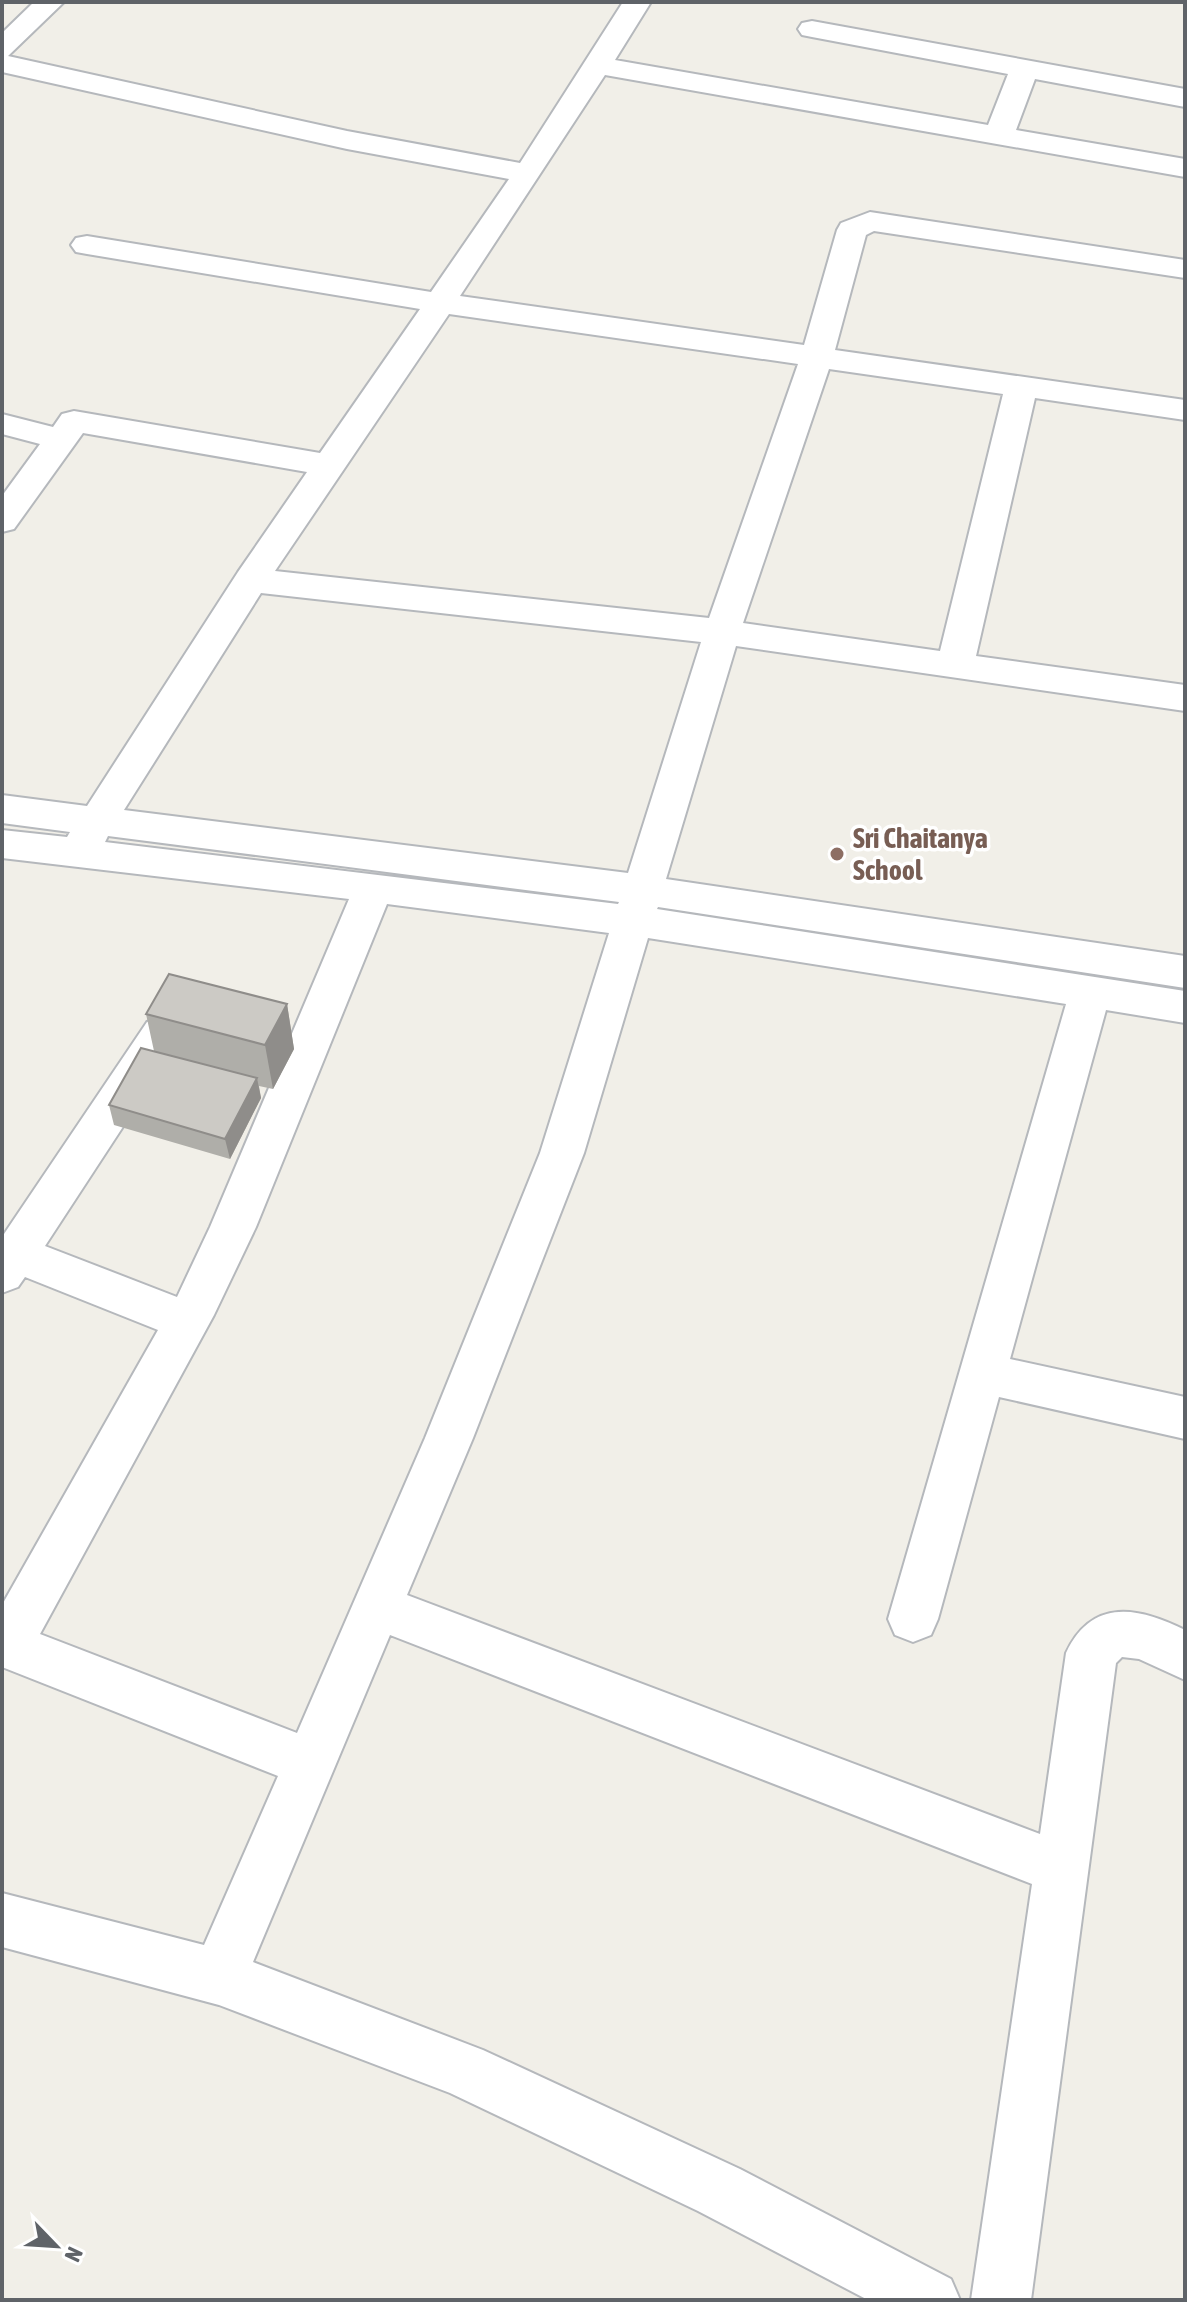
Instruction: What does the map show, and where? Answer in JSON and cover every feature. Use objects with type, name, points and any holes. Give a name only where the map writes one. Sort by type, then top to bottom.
[{"type":"street","points":[[2,49],[50,2]]},
{"type":"street","points":[[88,838],[251,580],[528,174],[637,2]]},
{"type":"street","points":[[812,29],[1185,98]]},
{"type":"street","points":[[2,63],[347,140],[528,174]]},
{"type":"street","points":[[596,65],[1185,168]]},
{"type":"street","points":[[998,137],[1024,69]]},
{"type":"street","points":[[219,1977],[449,1438],[562,1153],[722,632],[817,357],[852,230],[870,221],[1185,269]]},
{"type":"street","points":[[87,245],[440,303],[1185,410]]},
{"type":"street","points":[[955,665],[1021,386]]},
{"type":"street","points":[[2,521],[74,421],[329,465]]},
{"type":"street","points":[[2,424],[61,439]]},
{"type":"street","points":[[251,580],[722,632],[1185,698]]},
{"type":"street","points":[[2,809],[88,838],[374,887],[639,906],[1090,992],[1185,1007]]},
{"type":"street","points":[[2,844],[88,838],[1185,972]]},
{"type":"street","points":[[310,1763],[5,1644],[188,1321],[233,1227],[374,887]]},
{"type":"street","points":[[913,1619],[1090,992]]},
{"type":"street","points":[[162,1033],[9,1264],[188,1321]]},
{"type":"street","points":[[982,1373],[1185,1418]]},
{"type":"street","points":[[378,1607],[1062,1869]]},
{"type":"street","points":[[1001,2300],[1092,1653],[1110,1635],[1128,1633],[1143,1636],[1185,1656]]},
{"type":"street","points":[[2,1920],[219,1977],[463,2070],[719,2190],[930,2300]]},
{"type":"building","points":[[169,974],[287,1004],[265,1045],[146,1014]]},
{"type":"building","points":[[141,1048],[257,1078],[225,1139],[109,1105]]},
{"type":"place","name":"Sri Chaitanya School","points":[[837,854]]}]
